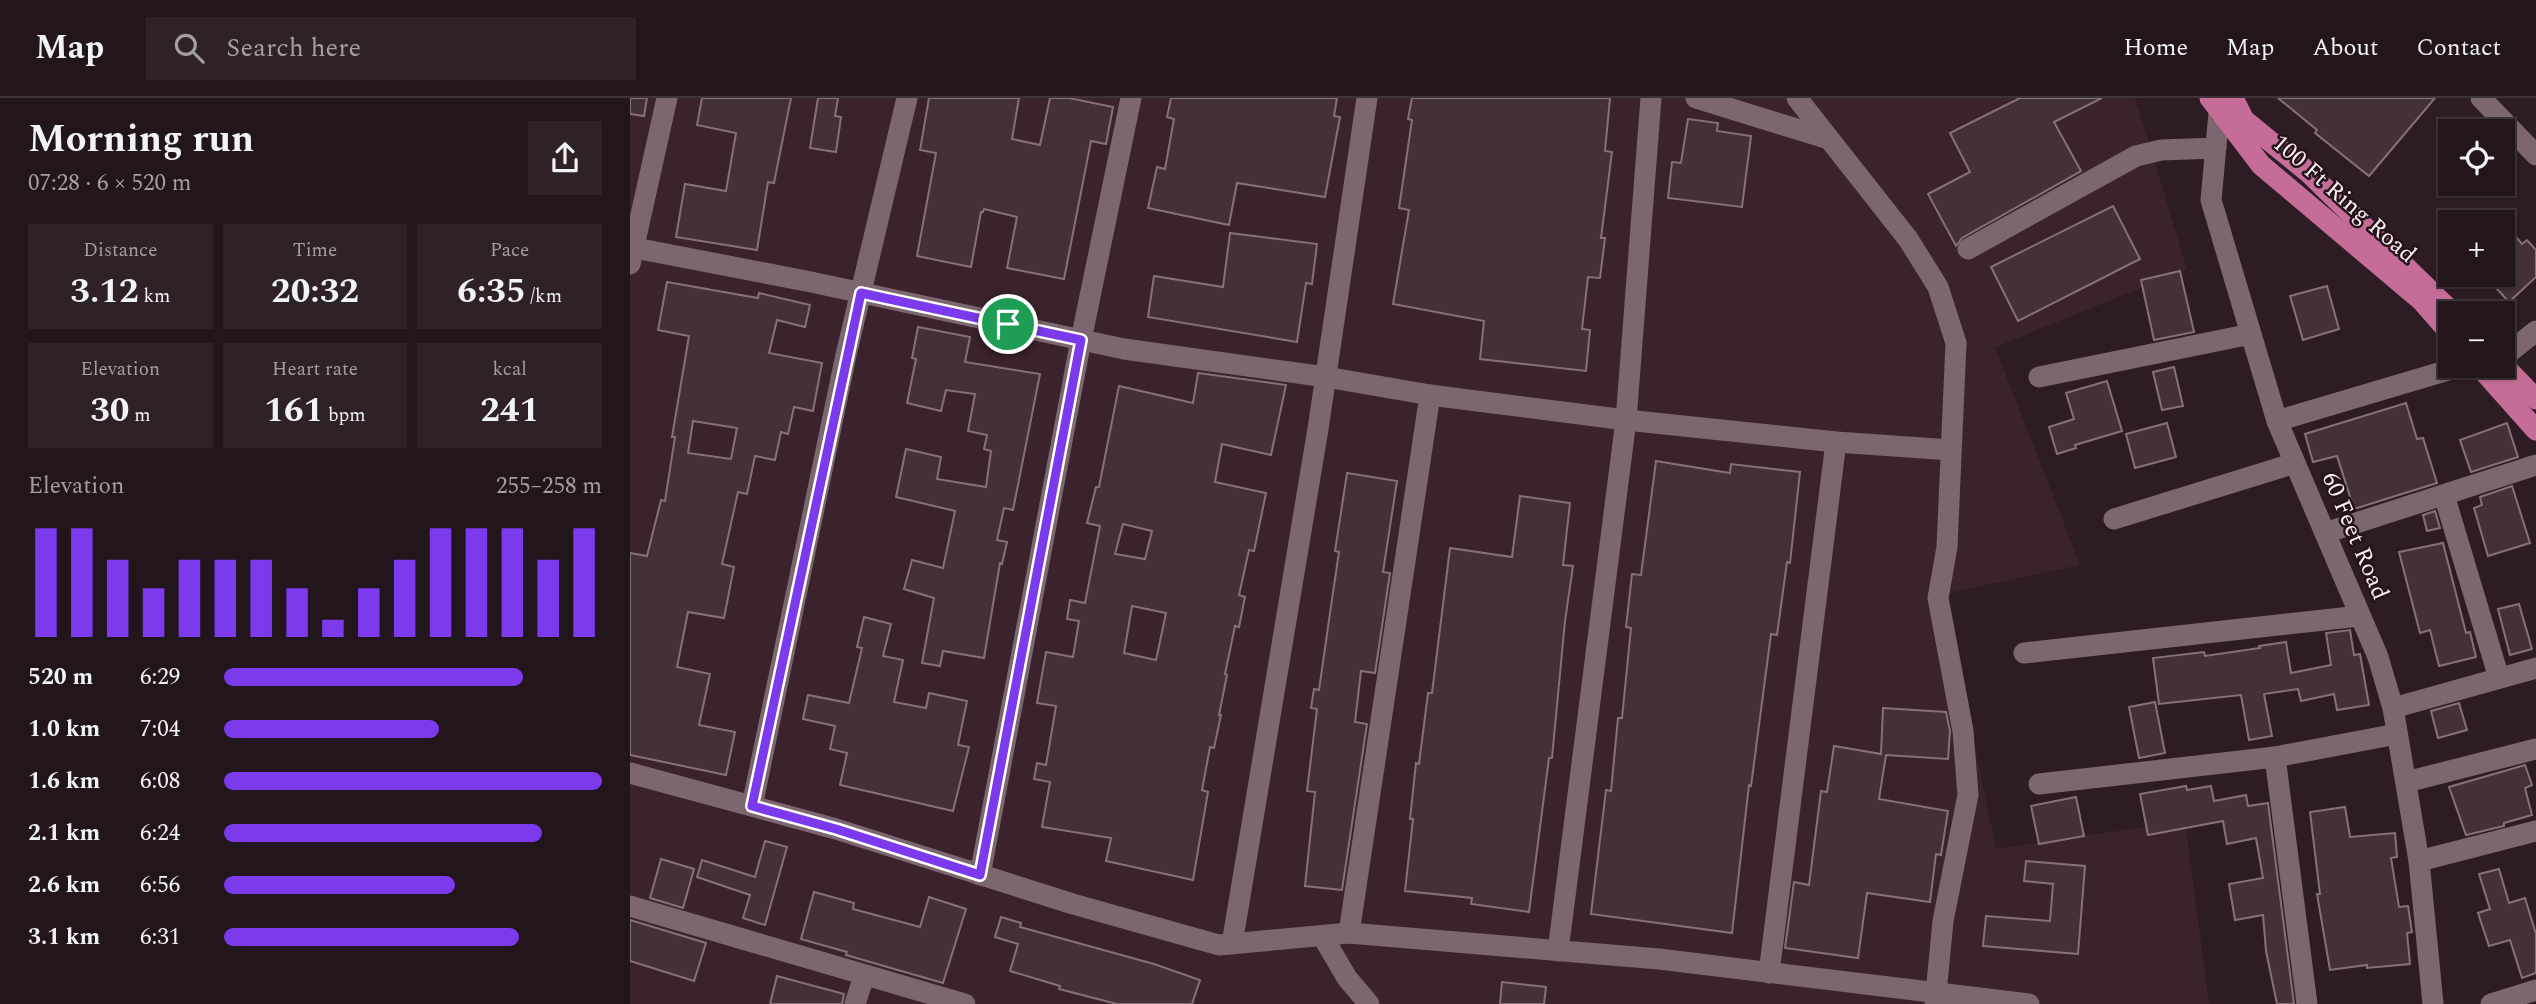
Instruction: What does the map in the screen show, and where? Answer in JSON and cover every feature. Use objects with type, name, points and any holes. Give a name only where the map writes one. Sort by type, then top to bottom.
[{"type":"main road","name":"100 Ft Ring Road","points":[[2223,102],[2308,172],[2441,301]]},
{"type":"main road","name":"100 Ft Ring Road","points":[[2223,102],[2261,165],[2422,301],[2438,319]]},
{"type":"main road","points":[[2515,377],[2536,399]]},
{"type":"main road","points":[[2490,378],[2536,430]]},
{"type":"street","points":[[667,98],[631,253],[861,293],[1124,349],[1626,420],[1836,442],[1951,450]]},
{"type":"street","points":[[752,806],[861,293],[907,98]]},
{"type":"street","points":[[980,875],[1081,340],[1131,98]]},
{"type":"street","points":[[1232,944],[1326,377],[1367,98]]},
{"type":"street","points":[[1558,951],[1626,420],[1651,98]]},
{"type":"street","points":[[1696,98],[1829,139]]},
{"type":"street","points":[[1797,98],[1908,239],[1938,287],[1956,342],[1947,547],[1938,598],[1963,731],[1969,795],[1943,921],[1936,998]]},
{"type":"street","points":[[2481,98],[2536,155]]},
{"type":"street","name":"60 Feet Road","points":[[2223,102],[2211,200],[2277,421],[2378,657],[2393,708],[2419,861],[2433,1004]]},
{"type":"street","points":[[1968,249],[2136,156],[2161,150],[2216,148]]},
{"type":"street","points":[[2515,348],[2536,331]]},
{"type":"street","points":[[2039,377],[2251,334]]},
{"type":"street","points":[[2277,421],[2438,373]]},
{"type":"street","points":[[1349,933],[1430,394]]},
{"type":"street","points":[[1769,973],[1836,442]]},
{"type":"street","points":[[2114,519],[2295,463]]},
{"type":"street","points":[[2325,533],[2536,466]]},
{"type":"street","points":[[2444,495],[2499,678]]},
{"type":"street","points":[[2024,653],[2360,616]]},
{"type":"street","points":[[2393,708],[2536,668]]},
{"type":"street","points":[[2039,784],[2275,757],[2397,734]]},
{"type":"street","points":[[2406,782],[2536,749]]},
{"type":"street","points":[[2275,757],[2306,1004]]},
{"type":"street","points":[[630,773],[836,829],[1073,904],[1219,945],[1349,933],[1660,959],[1936,998],[2029,1004]]},
{"type":"street","points":[[2419,861],[2536,831]]},
{"type":"street","points":[[630,906],[965,1004]]},
{"type":"street","points":[[1323,937],[1347,978],[1369,1004]]},
{"type":"street","points":[[855,1004],[864,976]]},
{"type":"street","points":[[2491,1004],[2536,990]]},
{"type":"shaded area","points":[[630,98],[2135,98],[2187,269],[1995,347],[2080,565],[1943,594],[1996,849],[2185,821],[2209,1004],[630,1004]]},
{"type":"building","points":[[630,98],[647,98],[644,116],[630,114]]},
{"type":"building","points":[[702,98],[791,98],[774,183],[768,182],[757,250],[676,237],[685,184],[726,191],[736,133],[697,125]]},
{"type":"building","points":[[818,98],[838,98],[835,116],[841,117],[836,152],[810,148]]},
{"type":"building","points":[[929,98],[1019,98],[1012,139],[1040,145],[1050,98],[1069,98],[1113,107],[1106,144],[1091,141],[1064,279],[1007,268],[1017,217],[984,209],[981,212],[971,267],[917,256],[936,153],[920,150]]},
{"type":"building","points":[[1171,98],[1337,98],[1334,116],[1340,117],[1325,197],[1237,183],[1229,225],[1148,208],[1157,167],[1165,169],[1174,119],[1167,117]]},
{"type":"building","points":[[1412,98],[1610,98],[1605,151],[1612,152],[1601,238],[1605,238],[1600,278],[1588,277],[1582,329],[1590,330],[1586,371],[1480,359],[1484,321],[1393,304],[1409,210],[1399,208],[1412,120],[1408,119]]},
{"type":"building","points":[[2020,98],[2102,98],[2054,122],[2081,171],[1962,238],[1956,246],[1928,194],[1970,172],[1950,133]]},
{"type":"building","points":[[2278,98],[2435,98],[2369,176],[2315,133],[2317,130]]},
{"type":"building","points":[[1688,119],[1718,123],[1717,131],[1751,136],[1742,207],[1668,198],[1672,162],[1681,163]]},
{"type":"building","points":[[2113,206],[2140,259],[2018,321],[1991,267]]},
{"type":"building","points":[[1230,233],[1317,244],[1312,284],[1306,283],[1297,342],[1148,317],[1154,276],[1223,287]]},
{"type":"building","points":[[2515,235],[2522,244],[2527,240],[2536,250],[2536,277],[2508,301],[2495,287],[2515,287]]},
{"type":"building","points":[[2180,271],[2194,332],[2154,340],[2141,280]]},
{"type":"building","points":[[667,282],[758,298],[759,293],[810,305],[805,327],[777,320],[769,353],[822,363],[813,411],[794,407],[788,434],[781,432],[775,460],[755,456],[747,494],[738,492],[722,564],[734,567],[724,618],[688,612],[677,667],[710,674],[699,725],[735,732],[726,775],[630,755],[630,553],[647,556],[661,500],[665,501],[675,437],[672,437],[689,336],[658,330]],"holes":[[[693,421],[737,428],[731,459],[688,453]]]},
{"type":"building","points":[[2327,286],[2339,329],[2303,340],[2290,296]]},
{"type":"building","points":[[918,327],[970,337],[965,362],[1040,374],[1013,510],[1004,508],[997,540],[1007,542],[1002,564],[1000,563],[984,658],[943,651],[940,666],[922,663],[934,598],[904,589],[912,560],[943,568],[955,511],[896,497],[906,449],[941,457],[937,479],[986,487],[991,451],[984,449],[987,435],[968,431],[975,394],[946,390],[941,411],[907,403],[916,359],[912,358]]},
{"type":"building","points":[[2174,367],[2183,406],[2162,410],[2153,372]]},
{"type":"building","points":[[1198,373],[1286,385],[1271,455],[1222,444],[1215,482],[1266,493],[1254,551],[1249,550],[1239,595],[1245,597],[1239,627],[1235,626],[1225,674],[1227,675],[1214,748],[1210,747],[1202,790],[1208,792],[1193,880],[1106,861],[1111,838],[1042,827],[1050,782],[1034,779],[1037,763],[1046,765],[1056,706],[1037,703],[1046,652],[1073,657],[1079,621],[1067,619],[1070,600],[1085,603],[1100,526],[1087,523],[1096,487],[1099,487],[1119,386],[1193,403]],"holes":[[[1123,524],[1152,531],[1145,559],[1115,554]],[[1132,606],[1166,613],[1156,660],[1124,653]]]},
{"type":"building","points":[[2107,381],[2122,431],[2075,445],[2076,448],[2057,454],[2049,427],[2074,419],[2066,393]]},
{"type":"building","points":[[2406,403],[2417,439],[2423,438],[2437,483],[2354,509],[2337,456],[2313,462],[2305,434]]},
{"type":"building","points":[[2167,423],[2176,457],[2135,468],[2126,434]]},
{"type":"building","points":[[2507,423],[2518,457],[2471,472],[2460,440]]},
{"type":"building","points":[[1656,461],[1730,473],[1731,464],[1800,472],[1790,563],[1787,562],[1777,635],[1771,634],[1751,786],[1749,785],[1732,933],[1591,914],[1606,790],[1611,791],[1618,718],[1622,718],[1631,628],[1626,627],[1632,574],[1641,575]]},
{"type":"building","points":[[1347,473],[1397,481],[1383,572],[1390,573],[1375,673],[1361,671],[1355,722],[1367,724],[1342,890],[1305,886],[1315,792],[1307,791],[1317,709],[1311,708],[1314,689],[1319,690],[1339,552],[1335,551]]},
{"type":"building","points":[[2512,486],[2530,543],[2488,556],[2474,508],[2482,505],[2480,497]]},
{"type":"building","points":[[1520,496],[1570,503],[1563,565],[1573,566],[1552,758],[1549,758],[1529,912],[1471,904],[1472,898],[1405,891],[1416,763],[1419,764],[1428,693],[1432,693],[1450,548],[1512,557]]},
{"type":"building","points":[[2435,511],[2440,528],[2427,531],[2423,515]]},
{"type":"building","points":[[2443,543],[2466,633],[2470,632],[2476,657],[2439,666],[2430,630],[2420,633],[2399,552]]},
{"type":"building","points":[[2519,604],[2532,649],[2510,655],[2498,609]]},
{"type":"building","points":[[864,617],[891,624],[883,656],[903,660],[894,702],[926,708],[929,693],[967,701],[958,745],[969,747],[953,811],[840,785],[847,753],[830,749],[835,726],[803,719],[808,695],[849,703],[862,648],[857,647]]},
{"type":"building","points":[[2350,630],[2354,655],[2360,654],[2369,705],[2337,710],[2334,694],[2301,701],[2298,689],[2264,694],[2272,736],[2249,740],[2241,695],[2159,704],[2153,658],[2204,652],[2205,656],[2286,642],[2291,673],[2331,665],[2326,633]]},
{"type":"building","points":[[2155,702],[2165,753],[2139,758],[2129,707]]},
{"type":"building","points":[[2459,703],[2467,730],[2438,738],[2431,711]]},
{"type":"building","points":[[1883,708],[1946,712],[1950,731],[1948,759],[1886,755],[1879,799],[1948,811],[1941,855],[1936,854],[1930,902],[1867,893],[1858,958],[1785,948],[1794,882],[1809,885],[1821,791],[1827,792],[1834,746],[1881,754]]},
{"type":"building","points":[[2525,765],[2532,785],[2525,788],[2532,815],[2504,823],[2504,826],[2466,835],[2449,787]]},
{"type":"building","points":[[2186,786],[2187,790],[2211,786],[2214,801],[2246,795],[2248,806],[2268,803],[2294,1004],[2277,1004],[2266,951],[2263,915],[2235,920],[2229,884],[2263,878],[2256,838],[2227,844],[2223,821],[2148,835],[2140,794]]},
{"type":"building","points":[[2076,797],[2084,836],[2039,844],[2031,806]]},
{"type":"building","points":[[2345,807],[2350,837],[2395,833],[2397,857],[2391,858],[2399,907],[2408,906],[2412,932],[2407,933],[2410,964],[2367,968],[2367,965],[2330,970],[2317,894],[2320,894],[2310,812]]},
{"type":"building","points":[[765,841],[787,847],[765,925],[743,918],[750,895],[697,877],[702,860],[755,877]]},
{"type":"building","points":[[661,859],[694,869],[683,908],[650,898]]},
{"type":"building","points":[[2026,861],[2085,866],[2078,954],[1983,946],[1986,916],[2050,921],[2053,884],[2024,881]]},
{"type":"building","points":[[2499,869],[2509,903],[2525,898],[2536,934],[2536,973],[2522,978],[2510,940],[2489,946],[2478,913],[2490,909],[2479,874]]},
{"type":"building","points":[[814,892],[854,903],[853,909],[920,927],[929,897],[966,909],[943,983],[801,939]]},
{"type":"building","points":[[1001,917],[1021,923],[1020,927],[1154,964],[1200,980],[1192,1004],[1117,1004],[1059,989],[1060,986],[1010,971],[1018,944],[995,937]]},
{"type":"building","points":[[630,920],[706,943],[694,981],[630,961]]},
{"type":"building","points":[[777,976],[844,994],[842,1004],[770,1004]]},
{"type":"building","points":[[1502,982],[1546,987],[1544,1004],[1500,1004]]},
{"type":"route","points":[[861,293],[1008,324],[1081,340],[980,875],[836,829],[752,806],[861,293]]}]
